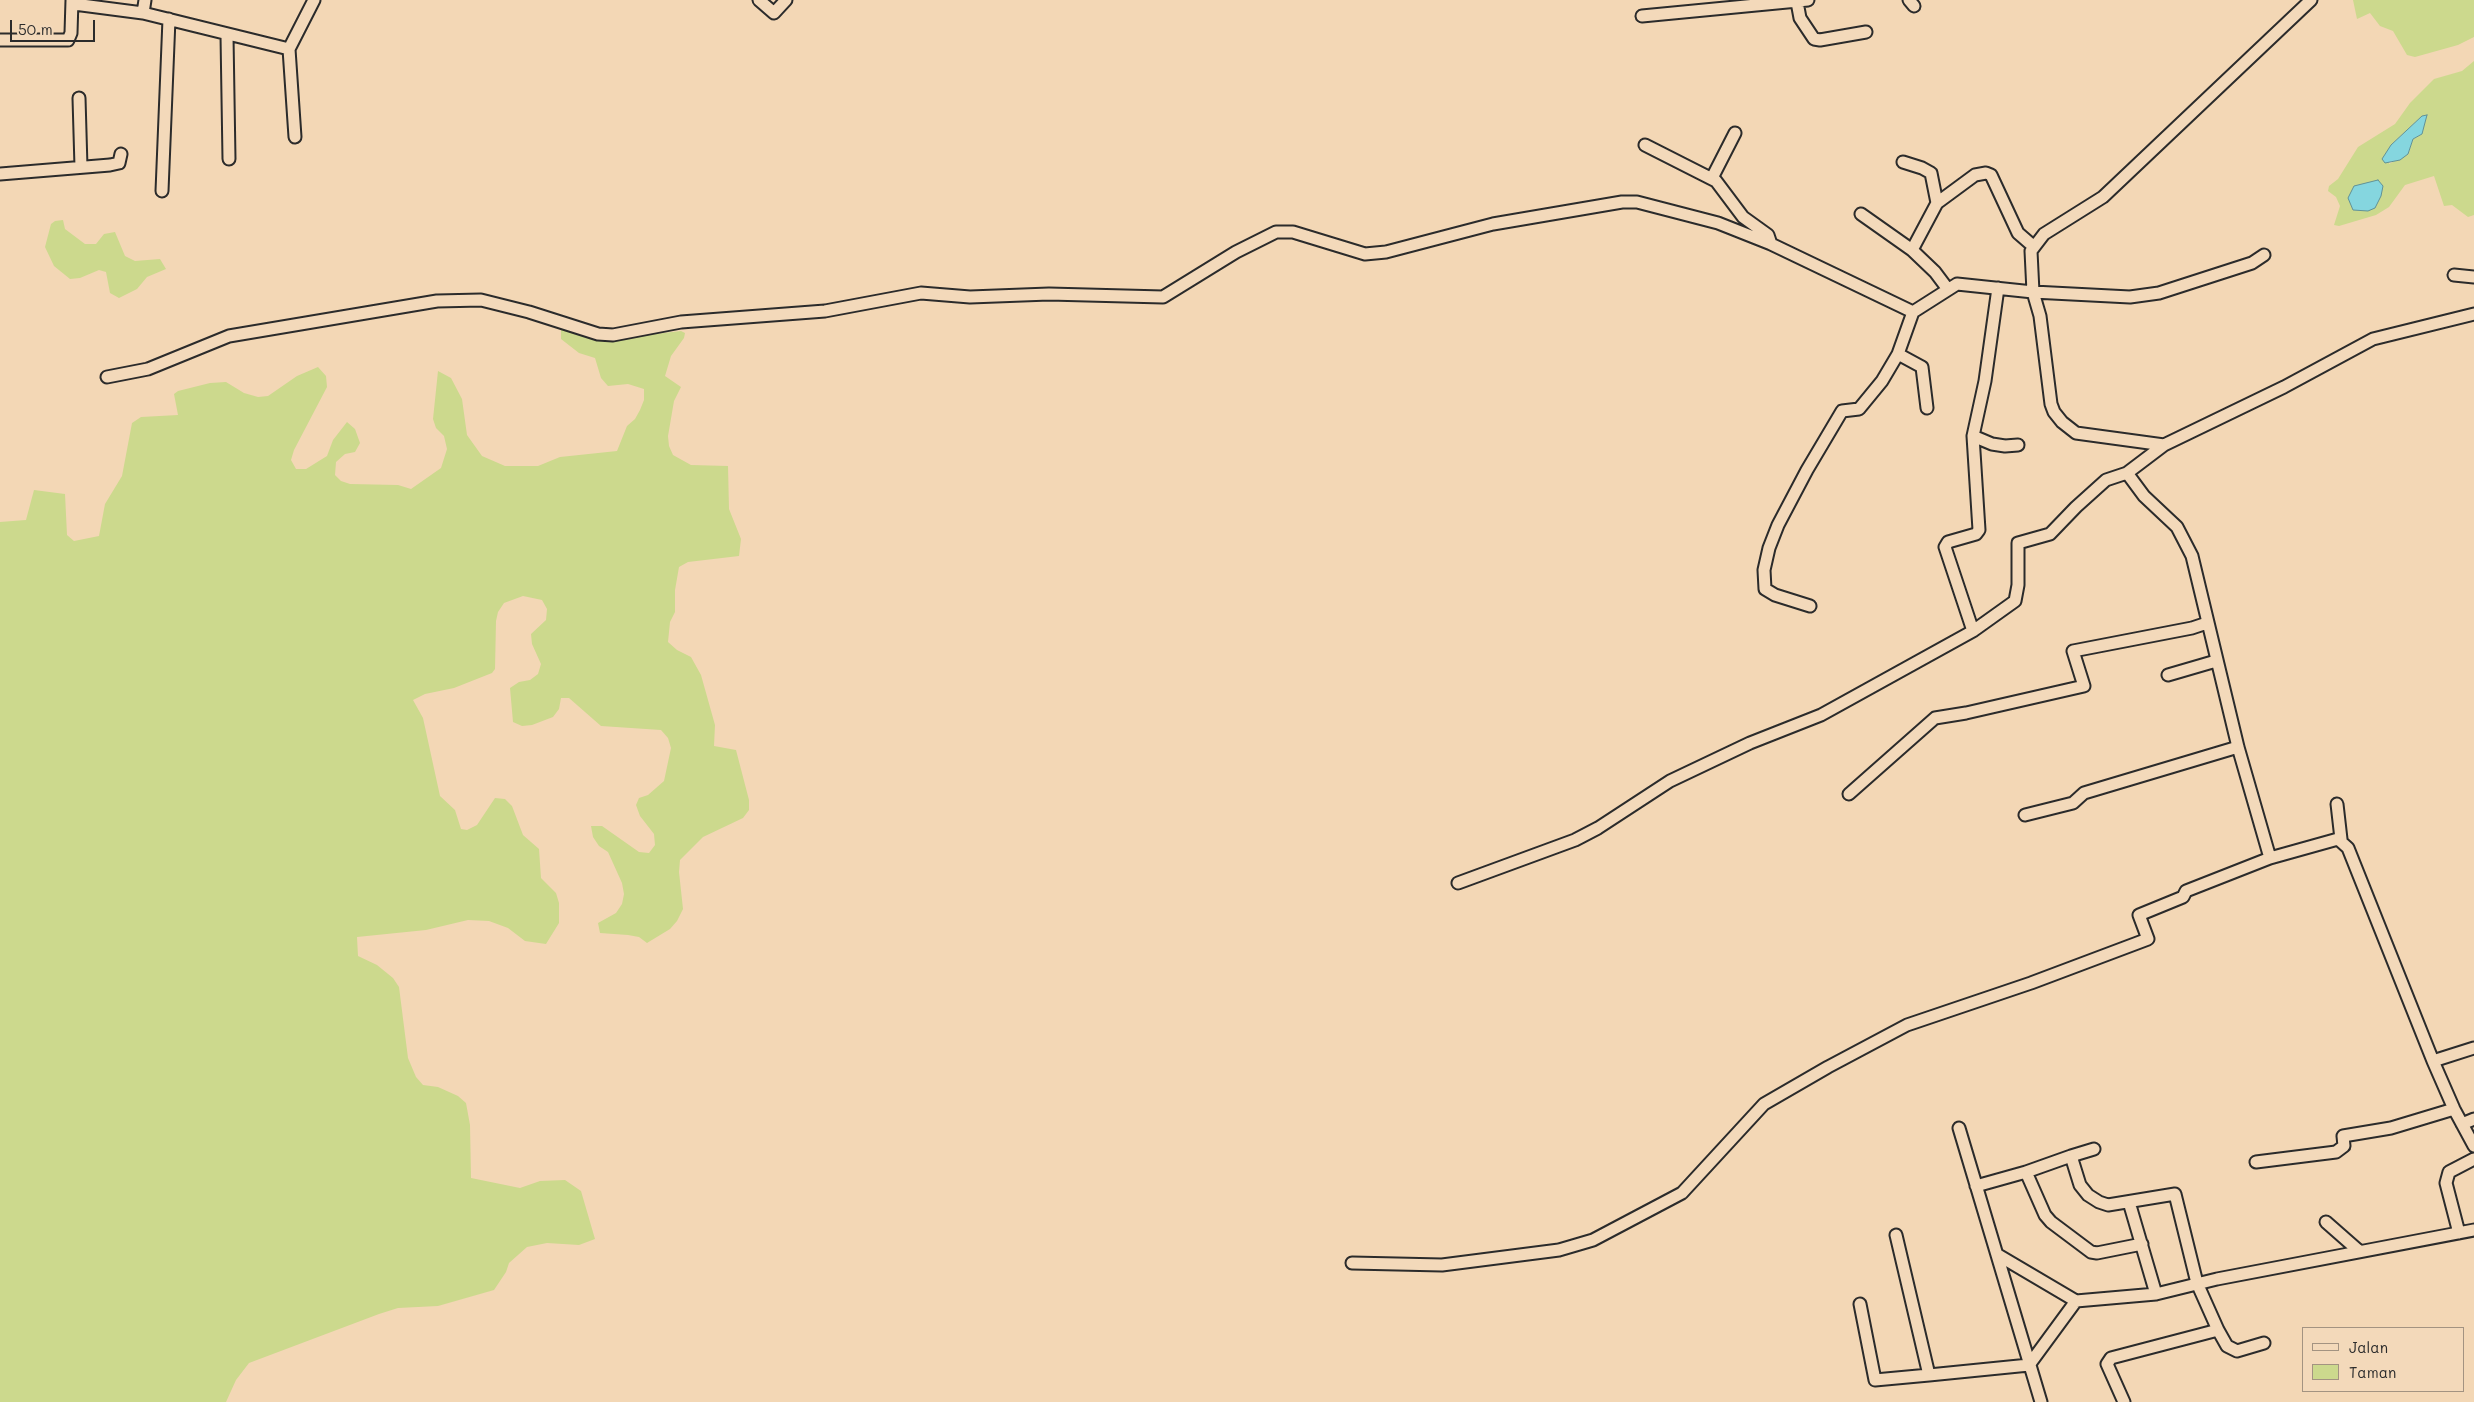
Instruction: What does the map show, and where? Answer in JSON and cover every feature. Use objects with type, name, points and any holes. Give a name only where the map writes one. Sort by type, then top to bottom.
[{"type":"street","points":[[143,13],[145,0]]},
{"type":"street","points":[[295,136],[289,49],[314,0]]},
{"type":"street","points":[[759,0],[774,13],[786,0]]},
{"type":"street","points":[[2164,445],[2076,433],[2062,422],[2051,404],[2040,316],[2033,292],[2030,257],[2033,246],[2044,234],[2103,197],[2311,0]]},
{"type":"street","points":[[1642,16],[1696,12],[1764,3],[1803,1],[1800,18],[1814,39],[1820,40],[1866,32]]},
{"type":"street","points":[[0,40],[68,40],[71,33],[73,2],[143,13],[227,36],[289,49]]},
{"type":"street","points":[[162,191],[169,19]]},
{"type":"street","points":[[227,36],[229,159]]},
{"type":"street","points":[[79,98],[81,167]]},
{"type":"street","points":[[1712,178],[1735,133]]},
{"type":"street","points":[[1645,145],[1712,178],[1743,217],[1768,235],[1771,244]]},
{"type":"street","points":[[0,174],[118,163],[121,154]]},
{"type":"street","points":[[1903,162],[1931,173],[1938,203]]},
{"type":"street","points":[[1912,250],[1938,203],[1975,174],[1989,174],[1994,178],[2018,233],[2033,246]]},
{"type":"street","points":[[107,376],[148,369],[229,336],[437,301],[481,300],[528,312],[598,334],[613,335],[681,322],[825,311],[921,293],[970,297],[1049,294],[1163,297],[1236,252],[1276,232],[1293,232],[1365,254],[1386,252],[1493,224],[1622,202],[1637,202],[1718,223],[1771,244],[1912,312]]},
{"type":"street","points":[[1861,214],[1912,250],[1936,272],[1947,288]]},
{"type":"street","points":[[1810,606],[1775,595],[1765,589],[1764,570],[1769,548],[1778,525],[1803,478],[1842,411],[1859,409],[1882,381],[1898,354],[1912,312],[1947,288],[1957,284],[2033,292],[2130,296],[2159,293],[2252,263],[2264,255]]},
{"type":"street","points":[[2454,275],[2474,277]]},
{"type":"street","points":[[1973,631],[1945,547],[1948,542],[1976,534],[1979,530],[1973,436],[1985,381],[1998,288]]},
{"type":"street","points":[[1458,883],[1575,840],[1598,828],[1670,781],[1750,743],[1821,715],[1973,631],[2014,601],[2018,585],[2018,543],[2050,534],[2106,480],[2127,473],[2164,445],[2284,387],[2373,339],[2474,314]]},
{"type":"street","points":[[1898,354],[1922,367],[1927,408]]},
{"type":"street","points":[[1973,436],[1992,444],[2018,445]]},
{"type":"street","points":[[2127,473],[2144,496],[2170,519],[2183,536],[2192,556],[2238,747],[2270,858]]},
{"type":"street","points":[[1849,794],[1935,718],[1966,713],[2084,686],[2073,651],[2192,628],[2207,623]]},
{"type":"street","points":[[2168,675],[2216,661]]},
{"type":"street","points":[[2024,815],[2073,804],[2084,793],[2238,747]]},
{"type":"street","points":[[2337,804],[2341,839],[2348,848],[2433,1061],[2454,1109],[2474,1146]]},
{"type":"street","points":[[1352,1263],[1442,1265],[1559,1250],[1593,1240],[1682,1193],[1764,1104],[1828,1067],[1907,1026],[2023,986],[2148,939],[2139,915],[2183,897],[2186,891],[2270,858],[2321,842],[2341,839]]},
{"type":"street","points":[[2433,1061],[2474,1048]]},
{"type":"street","points":[[2256,1162],[2336,1152],[2344,1146],[2343,1136],[2391,1128],[2454,1109]]},
{"type":"street","points":[[2462,1124],[2474,1119]]},
{"type":"street","points":[[1959,1128],[2041,1402]]},
{"type":"street","points":[[1976,1186],[2026,1172],[2094,1149]]},
{"type":"street","points":[[2071,1156],[2080,1185],[2088,1195],[2108,1205],[2173,1194],[2176,1196],[2198,1283],[2227,1346],[2237,1351],[2264,1343]]},
{"type":"street","points":[[2459,1233],[2446,1183],[2449,1172],[2474,1159]]},
{"type":"street","points":[[2026,1172],[2050,1222],[2091,1252],[2097,1253],[2142,1244]]},
{"type":"street","points":[[2129,1202],[2156,1294]]},
{"type":"street","points":[[2326,1222],[2359,1250]]},
{"type":"street","points":[[1998,1255],[2076,1301],[2156,1294],[2198,1283],[2359,1250],[2474,1230]]},
{"type":"street","points":[[1896,1236],[1929,1375]]},
{"type":"street","points":[[1860,1304],[1876,1380],[2029,1365],[2076,1301]]},
{"type":"street","points":[[2124,1402],[2107,1364],[2112,1358],[2218,1330]]},
{"type":"green space","points":[[2353,0],[2474,0],[2474,37],[2458,45],[2415,57],[2407,55],[2393,31],[2380,26],[2370,13],[2357,19]]},
{"type":"green space","points":[[2474,61],[2474,215],[2468,217],[2452,205],[2444,206],[2434,176],[2405,185],[2389,207],[2376,215],[2339,226],[2334,225],[2340,206],[2336,197],[2328,191],[2329,186],[2338,179],[2358,147],[2395,124],[2410,103],[2434,79],[2462,71]],"holes":[[[2422,116],[2422,134],[2413,139],[2408,154],[2389,164],[2391,145]]]},
{"type":"green space","points":[[63,220],[65,229],[85,244],[96,244],[104,234],[115,232],[125,256],[135,261],[160,259],[166,269],[147,277],[137,289],[119,298],[110,293],[106,272],[99,270],[80,278],[70,279],[54,266],[45,247],[51,224],[55,221]]},
{"type":"green space","points":[[561,328],[603,340],[681,331],[685,333],[684,338],[671,356],[665,376],[681,387],[674,401],[668,436],[669,446],[673,455],[691,465],[728,466],[729,509],[741,539],[739,556],[688,562],[679,567],[675,590],[675,612],[670,622],[668,642],[677,650],[691,657],[701,675],[715,725],[714,746],[736,750],[749,800],[749,810],[743,818],[703,837],[680,860],[679,872],[683,909],[677,921],[670,929],[647,943],[639,937],[600,933],[598,923],[616,913],[622,904],[624,894],[622,883],[608,852],[599,846],[593,837],[591,826],[602,826],[639,852],[649,853],[655,845],[654,834],[640,816],[636,805],[639,798],[648,795],[664,781],[671,748],[668,738],[661,730],[601,726],[569,698],[561,698],[559,709],[553,717],[532,725],[522,726],[513,722],[510,688],[519,682],[530,680],[538,674],[541,664],[532,644],[531,634],[546,620],[547,609],[542,600],[523,596],[504,603],[498,612],[496,621],[495,669],[492,673],[454,688],[425,694],[413,700],[423,718],[440,796],[455,810],[461,829],[467,830],[477,825],[495,798],[505,799],[512,806],[523,835],[539,849],[541,878],[556,893],[559,903],[559,923],[546,944],[525,941],[508,928],[489,921],[468,920],[426,930],[357,937],[358,956],[377,965],[393,978],[399,987],[408,1058],[416,1077],[423,1085],[438,1087],[458,1096],[466,1103],[470,1125],[471,1178],[520,1188],[540,1181],[565,1180],[581,1191],[595,1239],[579,1245],[547,1243],[527,1247],[509,1263],[506,1272],[494,1290],[438,1306],[398,1308],[249,1363],[236,1380],[226,1402],[0,1402],[0,522],[26,520],[34,490],[65,494],[67,535],[74,541],[99,536],[105,504],[122,476],[132,423],[141,417],[178,415],[174,394],[178,391],[210,383],[226,382],[244,393],[258,397],[268,396],[297,376],[318,367],[326,376],[327,387],[294,450],[291,460],[296,469],[306,469],[327,456],[333,440],[347,422],[355,429],[360,443],[355,452],[345,454],[336,462],[335,475],[341,481],[350,484],[398,485],[411,489],[441,468],[447,449],[444,436],[436,428],[433,419],[438,371],[451,378],[462,399],[467,435],[482,456],[505,466],[538,466],[560,457],[617,451],[627,426],[635,419],[640,410],[644,400],[644,389],[628,384],[608,386],[601,378],[595,358],[579,353],[561,339]]},
{"type":"water","points":[[2427,115],[2422,134],[2413,139],[2408,154],[2400,160],[2385,163],[2382,159],[2391,145],[2422,116]]},
{"type":"water","points":[[2378,180],[2383,186],[2381,196],[2375,208],[2368,211],[2353,210],[2348,198],[2354,186]]}]
